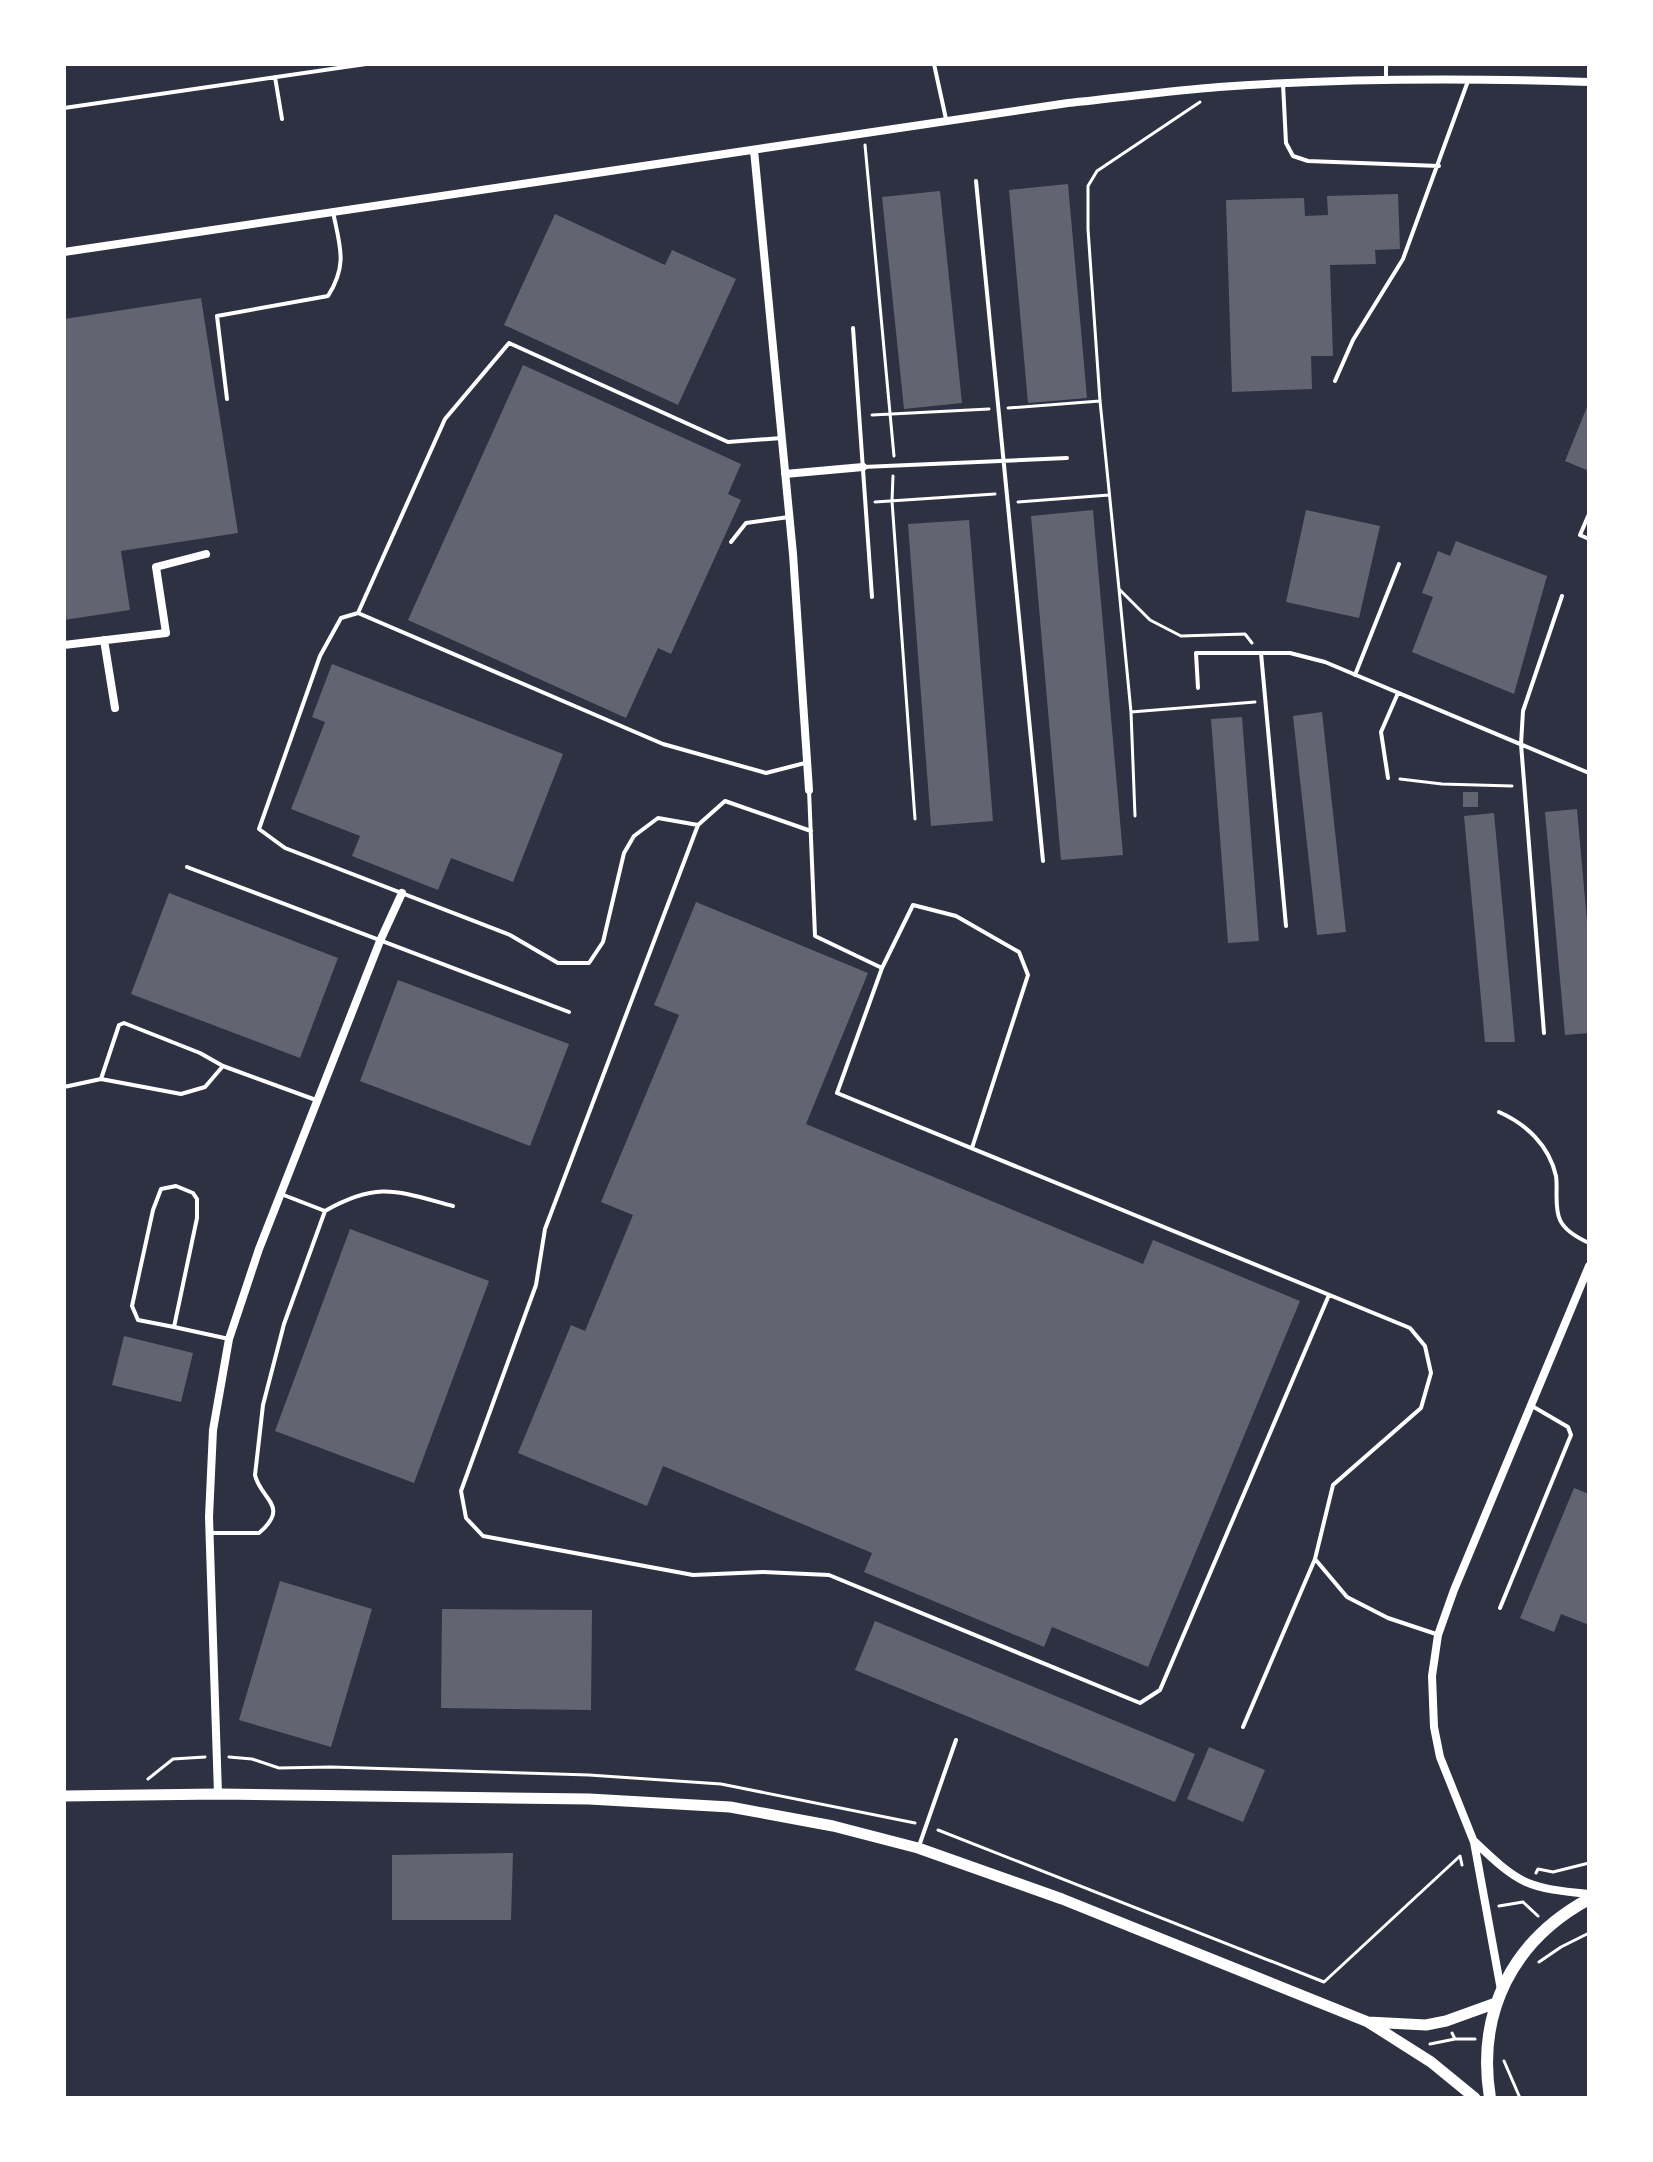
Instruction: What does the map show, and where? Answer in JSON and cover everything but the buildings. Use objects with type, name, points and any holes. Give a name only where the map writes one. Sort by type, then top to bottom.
[{"type":"main road","points":[[1490,2098],[1487,2040],[1499,1997],[1523,1953],[1538,1935],[1589,1896]]},
{"type":"street","points":[[64,252],[1068,103],[1218,87],[1283,84],[1469,79],[1589,82]]},
{"type":"street","points":[[754,150],[789,517],[809,790]]},
{"type":"street","points":[[785,474],[863,467]]},
{"type":"street","points":[[64,645],[166,633],[156,567],[206,554]]},
{"type":"street","points":[[104,640],[115,708]]},
{"type":"street","points":[[218,1794],[209,1533],[213,1430],[229,1339],[259,1249],[380,941],[402,893]]},
{"type":"street","points":[[1368,2022],[1426,2025],[1446,2021],[1499,1997],[1474,1842],[1440,1757],[1434,1727],[1432,1676],[1438,1635],[1480,1525],[1589,1266]]},
{"type":"street","points":[[64,1796],[218,1794],[584,1799],[730,1807],[833,1826],[918,1848],[1147,1932],[1368,2022],[1431,2062],[1475,2098]]},
{"type":"street","points":[[1474,1842],[1518,1880],[1546,1890],[1589,1896]]},
{"type":"lane","points":[[64,108],[366,64]]},
{"type":"lane","points":[[934,64],[947,121]]},
{"type":"lane","points":[[1386,64],[1386,80]]},
{"type":"lane","points":[[275,77],[282,119]]},
{"type":"lane","points":[[1335,381],[1353,340],[1403,259],[1469,79]]},
{"type":"lane","points":[[1283,84],[1286,143],[1293,156],[1308,161],[1439,166]]},
{"type":"lane","points":[[976,181],[1043,861]]},
{"type":"lane","points":[[227,399],[217,316],[328,296],[339,279],[342,256],[333,212]]},
{"type":"lane","points":[[853,328],[872,597]]},
{"type":"lane","points":[[358,613],[445,419],[509,343],[728,442],[782,438]]},
{"type":"lane","points":[[863,467],[1067,458]]},
{"type":"lane","points":[[1589,514],[1580,535],[1589,539]]},
{"type":"lane","points":[[731,542],[746,523],[789,517]]},
{"type":"lane","points":[[1355,675],[1399,564]]},
{"type":"lane","points":[[1544,1033],[1521,744],[1523,711],[1562,596]]},
{"type":"lane","points":[[698,825],[658,818],[634,836],[624,853],[603,942],[589,963],[558,963],[510,935],[285,848],[259,829],[320,656],[341,618],[358,613],[663,744],[766,773],[808,763]]},
{"type":"lane","points":[[1198,688],[1196,653],[1290,653],[1325,662],[1589,773]]},
{"type":"lane","points":[[1261,653],[1286,926]]},
{"type":"lane","points":[[1388,778],[1381,732],[1398,693]]},
{"type":"lane","points":[[809,790],[815,936],[882,968]]},
{"type":"lane","points":[[811,831],[725,801],[698,825],[545,1229],[536,1285],[461,1491],[466,1518],[483,1536],[693,1575],[763,1572],[829,1575],[1140,1703],[1160,1690],[1329,1295]]},
{"type":"lane","points":[[187,867],[569,1012]]},
{"type":"lane","points":[[972,1148],[1028,975],[1019,952],[956,916],[913,905],[882,968],[837,1093],[1410,1328],[1425,1346],[1431,1373],[1421,1408],[1333,1485],[1315,1559],[1243,1727]]},
{"type":"lane","points":[[101,1079],[122,1023],[200,1053],[223,1066],[318,1101]]},
{"type":"lane","points":[[64,1087],[101,1079],[181,1094],[205,1087],[223,1066]]},
{"type":"lane","points":[[1499,1112],[1526,1128],[1545,1149],[1556,1176],[1558,1217],[1569,1231],[1589,1243]]},
{"type":"lane","points":[[174,1327],[197,1218],[197,1199],[193,1193],[170,1186],[161,1189],[153,1210],[132,1306],[138,1320],[229,1339]]},
{"type":"lane","points":[[209,1533],[259,1533],[272,1519],[269,1497],[255,1475],[263,1405],[284,1324],[325,1211],[361,1193],[379,1190],[400,1192],[453,1206]]},
{"type":"lane","points":[[281,1194],[325,1211]]},
{"type":"lane","points":[[1500,1608],[1571,1435],[1568,1427],[1530,1405]]},
{"type":"lane","points":[[1315,1559],[1347,1597],[1388,1618],[1438,1635]]},
{"type":"lane","points":[[918,1848],[956,1740]]},
{"type":"path","points":[[1135,816],[1131,712],[1100,401],[1088,186],[1097,171],[1190,111],[1218,87]]},
{"type":"path","points":[[859,416],[1100,401]]},
{"type":"path","points":[[865,502],[1007,493]]},
{"type":"path","points":[[1008,503],[1109,495]]},
{"type":"path","points":[[1119,589],[1150,620],[1181,636],[1245,634],[1261,653]]},
{"type":"path","points":[[1131,712],[1266,702]]},
{"type":"path","points":[[1388,778],[1442,784],[1525,786]]},
{"type":"path","points":[[140,1780],[149,1779],[173,1759],[216,1756]]},
{"type":"path","points":[[1538,1869],[1553,1872],[1589,1863]]},
{"type":"path","points":[[1539,1963],[1561,1947],[1589,1933]]},
{"type":"path","points":[[1503,2051],[1520,2098]]}]
